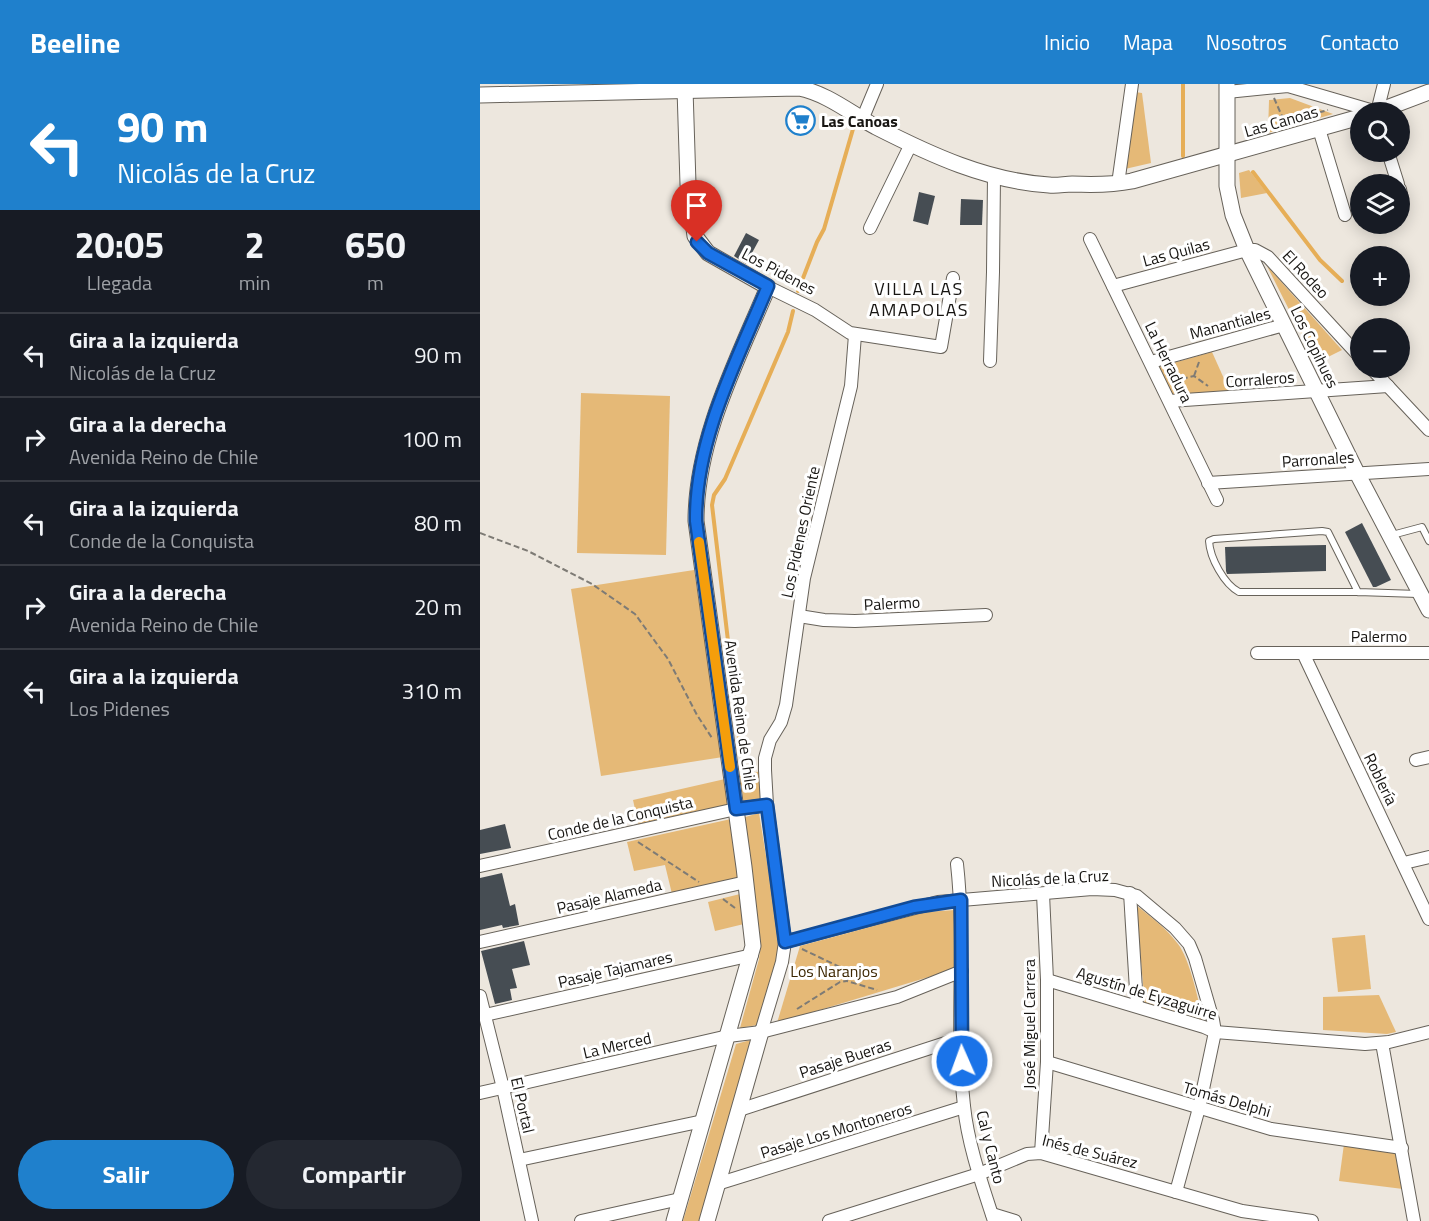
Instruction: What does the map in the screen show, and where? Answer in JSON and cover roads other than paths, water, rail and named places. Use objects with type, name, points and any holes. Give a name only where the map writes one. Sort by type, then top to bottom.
[{"type":"street","points":[[862,120],[878,84]]},
{"type":"street","points":[[1118,184],[1132,84]]},
{"type":"street","points":[[1379,102],[1384,84]]},
{"type":"street","name":"Las Canoas","points":[[480,95],[788,85],[824,94],[862,120],[910,144],[972,170],[1051,185],[1118,184],[1291,137],[1320,123],[1350,118]]},
{"type":"street","points":[[1227,88],[1288,86],[1350,104]]},
{"type":"street","name":"Los Copihues","points":[[1227,88],[1226,156],[1229,199],[1233,215],[1247,250],[1284,326],[1429,610]]},
{"type":"street","name":"Los Pidenes","points":[[685,89],[688,184],[694,236],[708,253],[815,310],[844,331],[855,335]]},
{"type":"street","points":[[1402,102],[1429,92]]},
{"type":"street","points":[[1320,123],[1345,215]]},
{"type":"street","points":[[870,228],[910,144]]},
{"type":"street","points":[[990,361],[994,176]]},
{"type":"street","name":"La Herradura","points":[[1090,239],[1217,500]]},
{"type":"street","name":"Las Quilas","points":[[1113,286],[1247,250]]},
{"type":"street","name":"El Rodeo","points":[[1247,250],[1255,250],[1268,257],[1350,346]]},
{"type":"street","points":[[855,335],[940,346],[953,278]]},
{"type":"street","name":"Avenida Reino de Chile","points":[[674,1221],[752,955],[751,920],[696,521],[696,498],[709,435],[768,286]]},
{"type":"street","name":"Manantiales","points":[[1150,362],[1284,326]]},
{"type":"street","name":"Los Pidenes Oriente","points":[[767,805],[765,758],[770,740],[781,722],[786,705],[804,578],[851,386],[855,335]]},
{"type":"street","points":[[1380,378],[1429,430]]},
{"type":"street","name":"Corraleros","points":[[1170,402],[1388,386]]},
{"type":"street","name":"Parronales","points":[[1208,483],[1429,469]]},
{"type":"street","name":"Palermo","points":[[800,616],[824,620],[855,621],[986,615]]},
{"type":"street","name":"Palermo","points":[[1257,653],[1429,653]]},
{"type":"street","name":"Roblería","points":[[1303,653],[1429,919]]},
{"type":"street","points":[[1416,760],[1429,757]]},
{"type":"street","name":"Avenida Reino de Chile","points":[[707,1221],[782,962],[785,942],[767,805]]},
{"type":"street","name":"Conde de la Conquista","points":[[480,866],[736,809],[767,805]]},
{"type":"street","points":[[1404,863],[1429,857]]},
{"type":"street","name":"Cal y Canto","points":[[957,864],[961,900],[961,1038],[964,1107],[979,1174],[993,1217]]},
{"type":"street","name":"Pasaje Alameda","points":[[480,942],[746,882]]},
{"type":"street","name":"Nicolás de la Cruz","points":[[785,942],[914,907],[961,900],[1092,889],[1115,890],[1137,896],[1160,914],[1189,944],[1215,1032],[1199,1108],[1176,1192]]},
{"type":"street","points":[[1130,893],[1137,1006]]},
{"type":"street","name":"José Miguel Carrera","points":[[1041,1153],[1047,1062],[1047,980],[1043,894]]},
{"type":"street","name":"Pasaje Tajamares","points":[[485,1014],[752,955]]},
{"type":"street","name":"La Merced","points":[[480,1094],[728,1036],[761,1032],[897,997],[962,971]]},
{"type":"street","name":"Agustín de Eyzaguirre","points":[[1047,980],[1215,1032],[1354,1043],[1382,1043],[1429,1032]]},
{"type":"street","name":"El Portal","points":[[480,996],[532,1221]]},
{"type":"street","name":"Pasaje Bueras","points":[[739,1110],[961,1038]]},
{"type":"street","points":[[1382,1043],[1414,1221]]},
{"type":"street","name":"Tomás Delphi","points":[[1047,1062],[1271,1129],[1402,1148]]},
{"type":"street","name":"Pasaje Los Montoneros","points":[[717,1184],[964,1107]]},
{"type":"street","points":[[519,1160],[703,1121]]},
{"type":"street","name":"Inés de Suárez","points":[[829,1221],[979,1174],[1027,1154],[1041,1153],[1176,1192],[1242,1216],[1312,1221]]},
{"type":"street","points":[[581,1221],[680,1199]]},
{"type":"street","points":[[993,1217],[1015,1221]]},
{"type":"lane","points":[[1390,536],[1422,527],[1429,541]]},
{"type":"lane","points":[[1358,592],[1328,532],[1209,541],[1210,549],[1225,580],[1239,592],[1422,594]]},
{"type":"waterway","points":[[1183,84],[1183,156]]},
{"type":"waterway","points":[[798,291],[824,229],[853,129]]},
{"type":"waterway","points":[[1253,172],[1320,260],[1342,281]]},
{"type":"waterway","points":[[741,751],[712,505],[714,495],[725,479],[788,332],[793,311]]},
{"type":"place","name":"Las Canoas","points":[[800,121]]},
{"type":"district","name":"VILLA LAS AMAPOLAS","points":[[919,299]]},
{"type":"park label","name":"Los Naranjos","points":[[834,971]]}]
